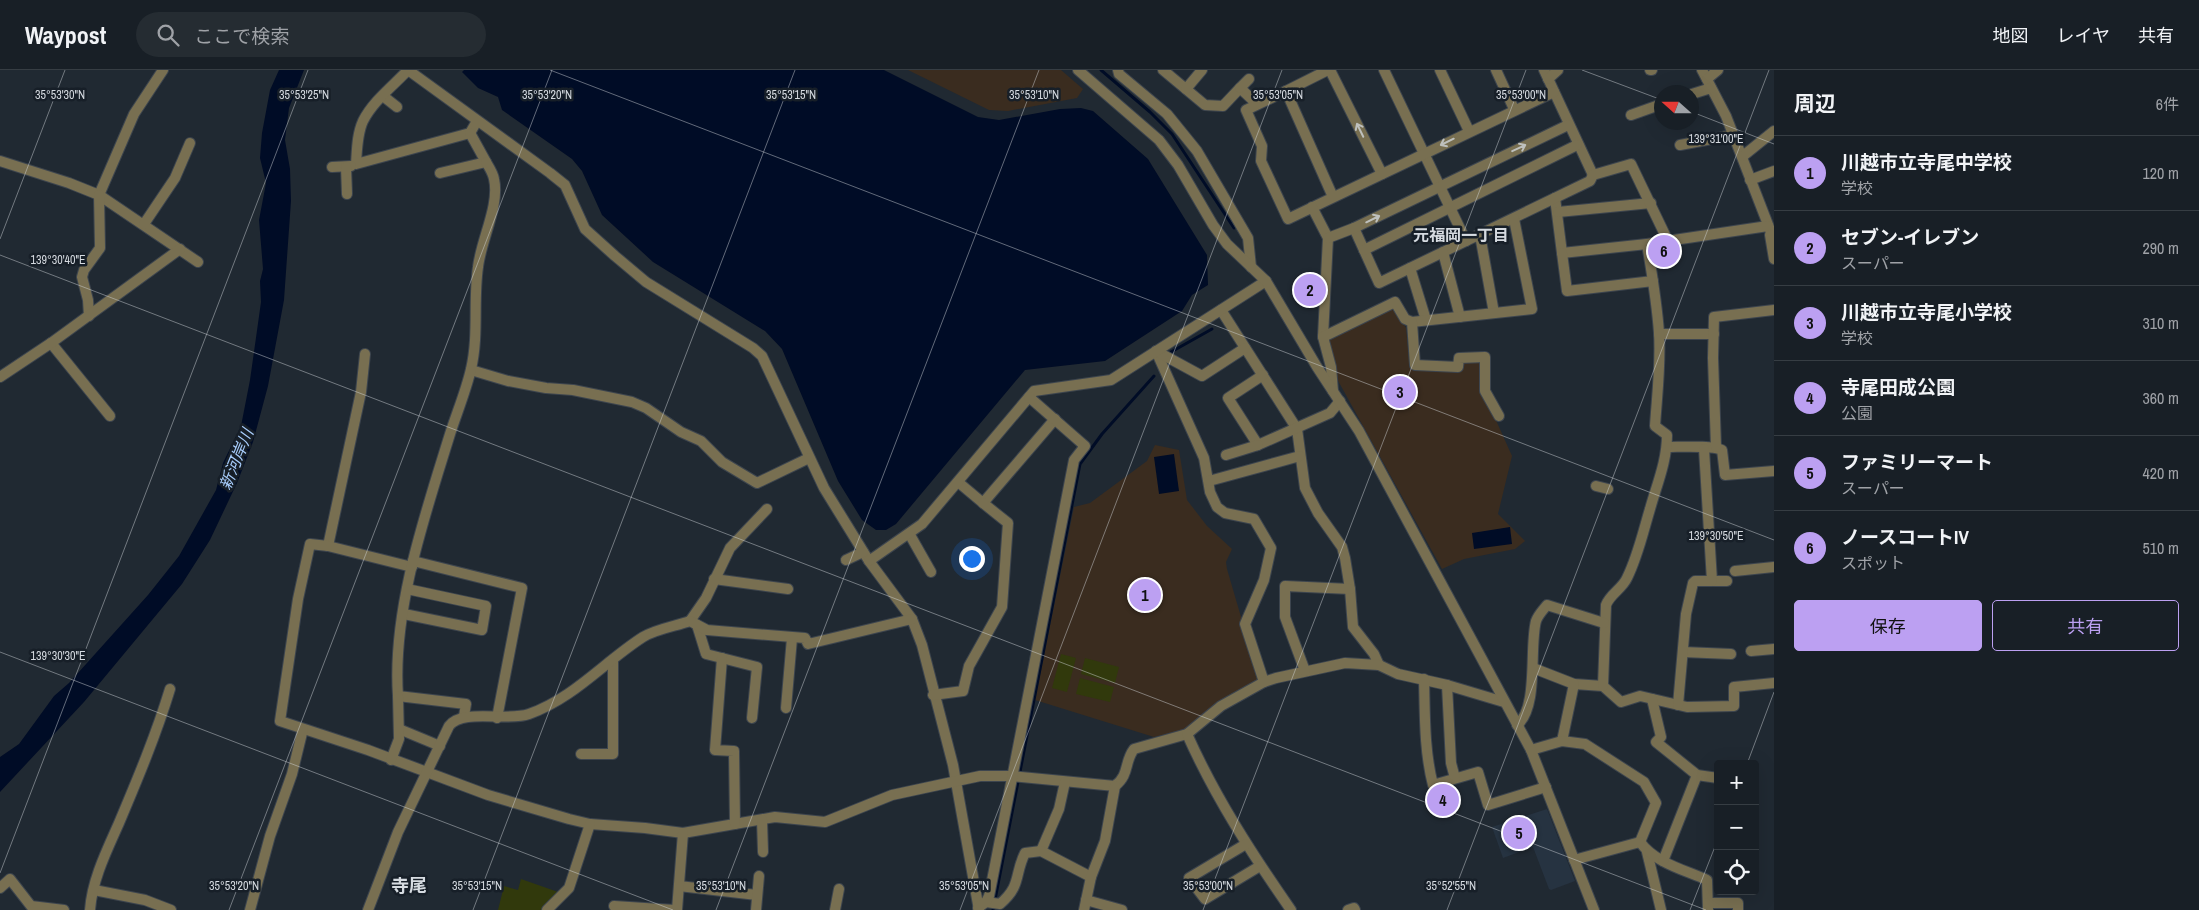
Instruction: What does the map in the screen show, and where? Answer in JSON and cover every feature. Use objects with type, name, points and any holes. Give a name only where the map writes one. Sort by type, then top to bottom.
[{"type":"street","points":[[89,316],[88,300],[82,277],[84,270],[100,248],[99,195],[134,114],[163,70]]},
{"type":"street","points":[[347,194],[351,166],[362,122],[374,105],[408,70],[565,185],[585,229],[646,282],[753,348],[762,356],[832,503],[869,561],[912,619],[922,645],[956,781],[981,906]]},
{"type":"street","points":[[1078,70],[1159,140],[1178,165],[1213,225],[1228,244],[1266,281],[1359,431],[1518,725],[1546,787],[1594,910]]},
{"type":"street","points":[[1118,70],[1118,74],[1167,114],[1197,151],[1248,238],[1251,267]]},
{"type":"street","points":[[1163,70],[1205,105],[1223,106],[1249,78]]},
{"type":"street","points":[[1186,89],[1202,70]]},
{"type":"street","points":[[1382,174],[1329,70],[1246,110],[1262,146],[1261,160],[1288,219],[1424,154],[1514,109],[1554,92]]},
{"type":"street","points":[[1384,70],[1466,241]]},
{"type":"street","points":[[1440,70],[1469,131]]},
{"type":"street","points":[[1496,70],[1514,109]]},
{"type":"street","points":[[1558,70],[1546,74],[1577,145],[1593,175]]},
{"type":"street","points":[[1718,70],[1706,79],[1726,116],[1743,156],[1750,180],[1774,240]]},
{"type":"street","points":[[1240,88],[1257,104]]},
{"type":"street","points":[[1286,91],[1333,198]]},
{"type":"street","points":[[383,96],[397,107]]},
{"type":"street","points":[[1631,114],[1654,107]]},
{"type":"street","points":[[332,166],[351,166],[470,133],[477,120]]},
{"type":"street","points":[[1328,238],[1354,228],[1439,186],[1571,130]]},
{"type":"street","points":[[1743,156],[1774,132]]},
{"type":"street","points":[[391,760],[399,739],[396,664],[408,589],[435,482],[471,370],[476,342],[475,296],[478,266],[496,192],[494,177],[470,133]]},
{"type":"street","points":[[1680,146],[1733,135]]},
{"type":"street","points":[[144,224],[175,178],[190,143]]},
{"type":"street","points":[[1364,250],[1577,145]]},
{"type":"street","points":[[0,161],[69,182],[99,195],[198,262]]},
{"type":"street","points":[[440,173],[486,162]]},
{"type":"street","points":[[1354,228],[1379,283],[1590,181],[1593,175],[1631,164],[1668,241]]},
{"type":"street","points":[[1750,180],[1774,172]]},
{"type":"street","points":[[1555,198],[1567,291],[1653,282]]},
{"type":"street","points":[[1558,212],[1651,203]]},
{"type":"street","points":[[1312,207],[1328,238],[1323,337],[1331,367],[1333,390]]},
{"type":"street","points":[[1323,337],[1395,302],[1404,319],[1412,322],[1532,309],[1514,219]]},
{"type":"street","points":[[1562,253],[1647,244],[1768,226]]},
{"type":"street","points":[[1768,226],[1774,259]]},
{"type":"street","points":[[1480,235],[1494,313]]},
{"type":"street","points":[[1603,686],[1606,605],[1608,599],[1626,581],[1635,560],[1667,447],[1667,435],[1655,426],[1659,334],[1647,244]]},
{"type":"street","points":[[0,377],[89,316],[180,249]]},
{"type":"street","points":[[1443,252],[1460,317]]},
{"type":"street","points":[[1410,268],[1426,320]]},
{"type":"street","points":[[869,561],[910,534],[933,513],[1034,391],[1111,380],[1266,281]]},
{"type":"street","points":[[1221,310],[1297,429],[1305,488],[1318,513],[1342,547],[1350,589],[1353,627],[1374,654],[1379,665]]},
{"type":"street","points":[[1716,447],[1714,317],[1774,310]]},
{"type":"street","points":[[1412,322],[1415,365],[1458,367],[1459,358],[1485,357],[1485,390],[1499,416]]},
{"type":"street","points":[[1659,334],[1714,334]]},
{"type":"street","points":[[51,343],[110,416]]},
{"type":"street","points":[[1156,352],[1202,376],[1245,348]]},
{"type":"street","points":[[1156,352],[1204,458],[1210,492],[1217,507],[1225,513],[1254,519],[1271,548],[1264,580],[1245,624],[1264,682]]},
{"type":"street","points":[[328,546],[359,401],[365,354]]},
{"type":"street","points":[[471,370],[508,381],[546,388],[573,390],[632,402],[646,408],[681,432],[701,441],[722,462],[757,483],[809,458]]},
{"type":"street","points":[[1258,445],[1228,398],[1263,375]]},
{"type":"street","points":[[981,906],[1011,776],[1074,460],[1086,446],[1029,397]]},
{"type":"street","points":[[1226,455],[1258,445],[1297,429],[1330,413],[1340,401]]},
{"type":"street","points":[[983,504],[1055,419]]},
{"type":"street","points":[[1667,447],[1704,449],[1716,447],[1722,450],[1724,475],[1774,471]]},
{"type":"street","points":[[1704,449],[1712,581]]},
{"type":"street","points":[[1209,481],[1300,456]]},
{"type":"street","points":[[933,695],[964,691],[969,666],[1002,608],[1008,523],[958,482]]},
{"type":"street","points":[[1596,486],[1608,489]]},
{"type":"street","points":[[752,718],[757,668],[706,654],[694,623],[730,548],[767,509]]},
{"type":"street","points":[[910,534],[931,572]]},
{"type":"street","points":[[497,718],[522,588],[328,546],[310,544],[298,599],[280,721],[488,795],[590,824],[683,833],[775,817],[825,822],[892,795],[980,776],[1011,776],[1116,786]]},
{"type":"street","points":[[846,560],[863,552]]},
{"type":"street","points":[[1735,571],[1774,567]]},
{"type":"street","points":[[714,579],[788,588]]},
{"type":"street","points":[[1678,705],[1686,614],[1693,582],[1727,581]]},
{"type":"street","points":[[1305,671],[1285,617],[1285,586],[1350,589]]},
{"type":"street","points":[[404,614],[482,630],[486,606],[408,589]]},
{"type":"street","points":[[1518,725],[1523,720],[1531,690],[1536,620],[1547,605],[1604,624]]},
{"type":"street","points":[[368,910],[398,832],[454,720],[464,716],[497,718],[527,715],[550,705],[583,684],[645,636],[694,623],[707,630],[805,638],[808,644],[912,619]]},
{"type":"street","points":[[786,708],[792,638]]},
{"type":"street","points":[[1751,651],[1774,649]]},
{"type":"street","points":[[1683,652],[1731,654]]},
{"type":"street","points":[[722,658],[715,750],[734,750],[734,824]]},
{"type":"street","points":[[581,754],[613,754],[613,660]]},
{"type":"street","points":[[1122,910],[1085,905],[1091,877],[1105,841],[1116,786],[1125,775],[1130,754],[1134,748],[1187,734],[1221,706],[1264,682],[1345,663],[1379,665],[1398,674],[1447,684],[1504,702]]},
{"type":"street","points":[[1533,668],[1574,684],[1603,686],[1621,702],[1640,696],[1687,707],[1734,706],[1734,687],[1774,684]]},
{"type":"street","points":[[1424,679],[1426,735],[1429,769],[1433,784],[1478,772],[1488,805],[1546,787]]},
{"type":"street","points":[[1447,684],[1451,763],[1455,778]]},
{"type":"street","points":[[1562,740],[1574,684]]},
{"type":"street","points":[[90,910],[94,890],[106,853],[158,729],[170,689]]},
{"type":"street","points":[[398,696],[466,704],[464,716]]},
{"type":"street","points":[[1652,699],[1661,737],[1656,742],[1697,775],[1714,777]]},
{"type":"street","points":[[250,910],[270,836],[292,774],[303,729]]},
{"type":"street","points":[[399,729],[440,746]]},
{"type":"street","points":[[1187,734],[1221,801],[1246,844],[1291,910]]},
{"type":"street","points":[[1530,750],[1562,740],[1585,744],[1644,782],[1656,803],[1640,842]]},
{"type":"street","points":[[1663,861],[1697,775]]},
{"type":"street","points":[[1041,850],[1059,809],[1065,782]]},
{"type":"street","points":[[762,820],[763,852]]},
{"type":"street","points":[[547,910],[569,888],[590,824]]},
{"type":"street","points":[[614,906],[676,910],[683,833]]},
{"type":"street","points":[[1640,842],[1647,852],[1662,910]]},
{"type":"street","points":[[1574,860],[1640,842]]},
{"type":"street","points":[[1246,844],[1189,878],[1206,899],[1260,866]]},
{"type":"street","points":[[981,906],[1000,904],[1006,898],[1016,885],[1025,853],[1041,850],[1091,877]]},
{"type":"street","points":[[1647,852],[1663,861],[1708,880],[1708,906],[1738,903],[1738,910]]},
{"type":"street","points":[[756,910],[759,876]]},
{"type":"street","points":[[0,888],[10,879],[31,906],[64,910]]},
{"type":"street","points":[[679,886],[757,895]]},
{"type":"street","points":[[835,910],[839,889]]},
{"type":"street","points":[[94,890],[145,900],[169,910]]},
{"type":"street","points":[[1348,910],[1354,908],[1355,910]]},
{"type":"shaded area","points":[[908,70],[1061,70],[1083,89],[1077,98],[1008,111],[989,110]]},
{"type":"shaded area","points":[[1393,306],[1406,328],[1410,369],[1461,371],[1463,361],[1480,360],[1482,389],[1512,456],[1498,514],[1525,541],[1515,549],[1464,559],[1442,569],[1336,377],[1326,338]]},
{"type":"shaded area","points":[[1155,445],[1179,450],[1187,500],[1207,526],[1232,549],[1226,562],[1227,569],[1260,682],[1187,729],[1154,737],[1035,700],[1074,507],[1090,503],[1147,461]]},
{"type":"shaded area","points":[[1547,809],[1575,881],[1551,890],[1533,847],[1503,858],[1492,827]]},
{"type":"green space","points":[[1061,654],[1076,658],[1067,692],[1052,688]]},
{"type":"green space","points":[[1085,658],[1119,667],[1115,683],[1081,674]]},
{"type":"green space","points":[[1080,678],[1114,687],[1110,702],[1076,694]]},
{"type":"green space","points":[[1445,784],[1451,811],[1440,814],[1434,789]]},
{"type":"green space","points":[[521,879],[561,893],[542,910],[498,910],[504,886],[518,890]]},
{"type":"water","name":"新河岸川","points":[[279,70],[304,70],[289,108],[285,140],[290,169],[291,201],[284,300],[268,386],[253,442],[237,483],[210,540],[182,584],[84,702],[0,792],[0,757],[19,744],[54,696],[69,683],[148,595],[179,556],[216,490],[223,463],[241,426],[250,380],[261,302],[260,281],[263,269],[259,220],[266,183],[260,158],[262,133],[270,90]]},
{"type":"water","points":[[464,70],[884,70],[978,117],[999,120],[1060,109],[1081,108],[1093,111],[1148,159],[1207,255],[1208,285],[1192,295],[1182,311],[1105,361],[1025,370],[896,524],[886,530],[876,530],[862,520],[838,481],[782,349],[765,331],[653,262],[602,215],[582,171],[572,159],[502,110],[498,97],[478,88],[462,72]]},
{"type":"water","points":[[1174,454],[1179,491],[1159,494],[1154,457]]},
{"type":"water","points":[[1510,527],[1512,544],[1474,549],[1472,533]]},
{"type":"waterway","points":[[1101,70],[1150,112],[1172,134],[1234,228]]},
{"type":"waterway","points":[[1171,352],[1212,329]]},
{"type":"waterway","points":[[993,910],[1080,464],[1102,434],[1154,376]]},
{"type":"place","name":"ノースコートIV","points":[[1664,251]]},
{"type":"place","name":"セブン-イレブン","points":[[1310,290]]},
{"type":"place","name":"川越市立寺尾小学校","points":[[1400,392]]},
{"type":"place","name":"川越市立寺尾中学校","points":[[1145,595]]},
{"type":"place","name":"寺尾田成公園","points":[[1443,800]]},
{"type":"place","name":"ファミリーマート","points":[[1519,833]]},
{"type":"district","name":"元福岡一丁目","points":[[1461,235]]},
{"type":"district","name":"寺尾","points":[[409,885]]}]
